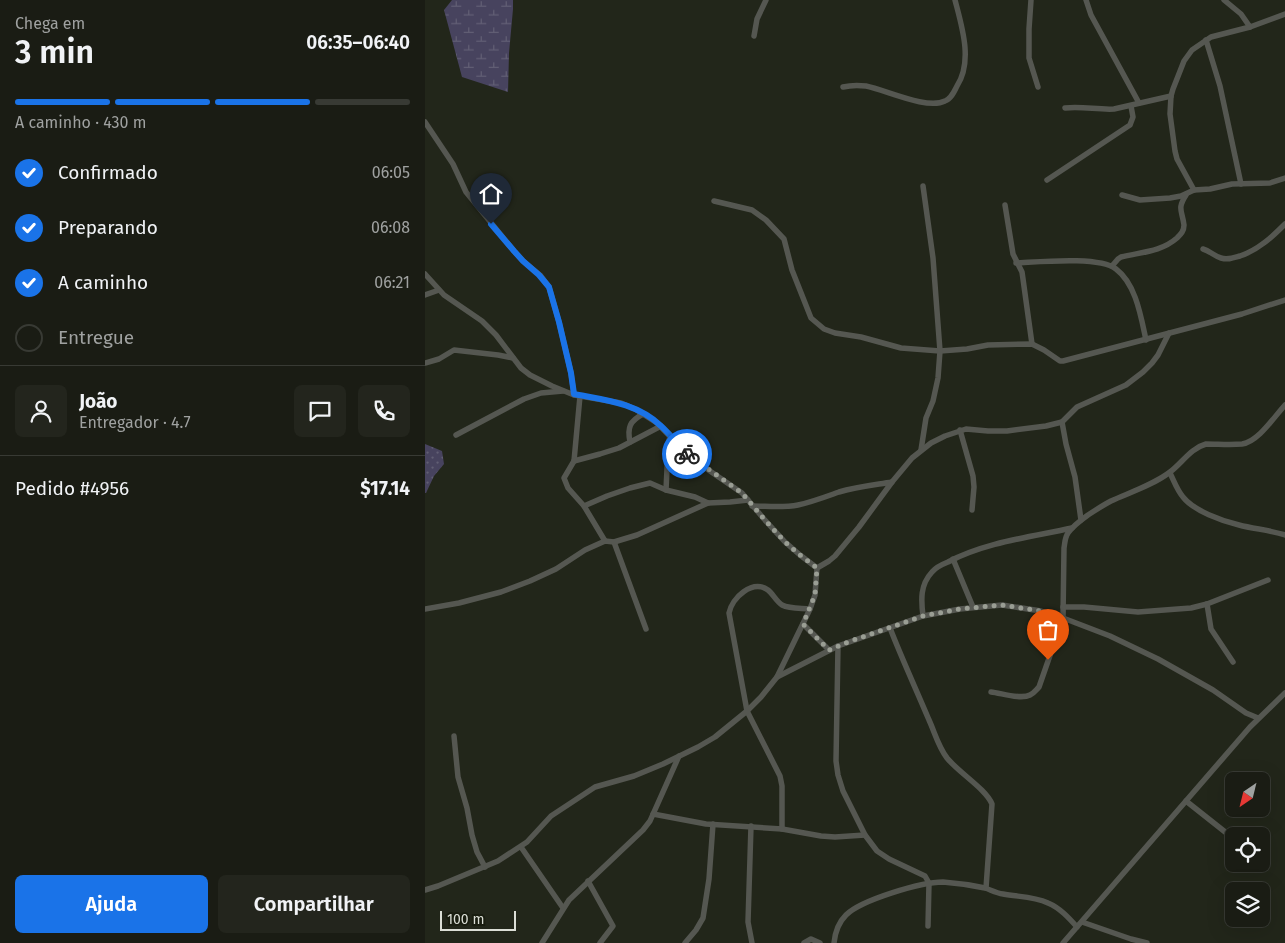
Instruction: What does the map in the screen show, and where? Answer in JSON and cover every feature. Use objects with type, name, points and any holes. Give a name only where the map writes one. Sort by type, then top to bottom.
[{"type":"street","points":[[754,36],[757,18],[766,0]]},
{"type":"street","points":[[843,86],[867,86],[916,101],[931,103],[946,101],[962,78],[965,62],[963,37],[955,0]]},
{"type":"street","points":[[1031,0],[1029,58],[1038,87]]},
{"type":"street","points":[[1086,0],[1091,15],[1139,103]]},
{"type":"street","points":[[1224,0],[1241,14],[1250,27]]},
{"type":"street","points":[[1194,190],[1177,159],[1170,114],[1171,96],[1180,70],[1192,50],[1206,40],[1221,33],[1250,27],[1285,14]]},
{"type":"street","points":[[1206,40],[1220,86],[1241,184]]},
{"type":"street","points":[[1065,108],[1082,107],[1106,110],[1171,96]]},
{"type":"street","points":[[1047,180],[1130,124],[1133,117],[1131,106]]},
{"type":"street","points":[[425,122],[453,164],[466,192],[514,251],[549,287],[577,395],[574,461],[564,478],[568,488],[584,506],[605,541]]},
{"type":"street","points":[[1122,194],[1134,199],[1146,200],[1170,198],[1181,196],[1194,190],[1226,185],[1270,183],[1285,178]]},
{"type":"street","points":[[921,450],[926,418],[933,401],[938,378],[940,351],[933,258],[923,186]]},
{"type":"street","points":[[1112,266],[1121,257],[1144,254],[1164,247],[1181,235],[1184,228],[1180,206],[1187,193]]},
{"type":"street","points":[[714,201],[752,210],[766,220],[784,239],[792,270],[811,318],[819,325],[835,333],[861,337],[901,348],[940,351],[961,350],[988,345],[1032,344],[1063,361],[1242,314],[1285,300]]},
{"type":"street","points":[[1005,205],[1013,254],[1022,272],[1032,344]]},
{"type":"street","points":[[1203,249],[1209,250],[1220,258],[1230,259],[1246,254],[1260,246],[1285,224]]},
{"type":"street","points":[[1016,263],[1078,260],[1112,266],[1125,278],[1133,294],[1146,340]]},
{"type":"street","points":[[425,274],[436,291],[482,322],[496,336],[521,368],[530,375],[577,395],[621,403],[661,426],[691,458],[742,493],[785,542],[817,568]]},
{"type":"street","points":[[425,294],[436,291]]},
{"type":"street","points":[[817,568],[829,561],[852,537],[912,458],[931,443],[961,430],[1007,430],[1046,426],[1062,422],[1077,407],[1120,388],[1143,372],[1152,363],[1169,333]]},
{"type":"street","points":[[425,363],[439,359],[451,351],[459,350],[513,358]]},
{"type":"street","points":[[456,436],[525,399],[541,393],[565,391]]},
{"type":"street","points":[[991,692],[1023,697],[1029,696],[1039,687],[1063,618],[1064,548],[1065,540],[1072,528],[1081,520],[1110,502],[1170,473],[1201,446],[1206,444],[1243,444],[1255,438],[1285,405]]},
{"type":"street","points":[[630,442],[629,427],[636,418],[643,414]]},
{"type":"street","points":[[1062,422],[1075,477],[1081,520]]},
{"type":"street","points":[[574,461],[619,448],[661,426]]},
{"type":"street","points":[[961,430],[973,476],[972,510]]},
{"type":"street","points":[[666,490],[670,435]]},
{"type":"street","points":[[1170,473],[1179,492],[1192,506],[1239,525],[1285,535]]},
{"type":"street","points":[[752,506],[778,507],[796,505],[855,488],[892,482]]},
{"type":"street","points":[[584,506],[607,496],[650,483],[708,503]]},
{"type":"street","points":[[425,609],[459,603],[501,592],[556,569],[585,550],[605,541],[614,542],[637,535],[708,503],[748,500]]},
{"type":"street","points":[[923,616],[921,594],[925,583],[935,570],[953,559],[981,548],[1072,528]]},
{"type":"street","points":[[614,542],[647,629]]},
{"type":"street","points":[[953,559],[973,607]]},
{"type":"street","points":[[425,890],[485,868],[498,861],[527,842],[551,816],[595,787],[634,776],[699,747],[715,737],[747,711],[761,697],[777,676],[803,624],[815,595],[817,568]]},
{"type":"street","points":[[1063,607],[1138,612],[1182,609],[1207,604],[1268,580]]},
{"type":"street","points":[[782,829],[782,786],[780,776],[747,711],[729,613],[731,606],[740,595],[757,586],[768,590],[783,605],[810,609]]},
{"type":"street","points":[[1207,604],[1211,629],[1233,662]]},
{"type":"street","points":[[777,676],[838,646],[923,616],[973,607],[1002,605],[1041,611],[1110,636],[1213,690],[1246,713],[1257,718]]},
{"type":"street","points":[[803,624],[829,650]]},
{"type":"street","points":[[890,628],[907,672],[947,759],[984,793],[992,804],[986,888]]},
{"type":"street","points":[[838,646],[836,761],[843,792],[865,835],[877,851],[897,864],[921,874],[927,879],[929,883],[928,926]]},
{"type":"street","points":[[1063,943],[1257,718],[1285,693]]},
{"type":"street","points":[[454,736],[458,777],[472,835],[485,868]]},
{"type":"street","points":[[542,943],[569,900],[643,830],[650,821],[679,756]]},
{"type":"street","points":[[1186,801],[1225,832]]},
{"type":"street","points":[[653,814],[713,824],[782,829],[821,836],[865,835]]},
{"type":"street","points":[[685,943],[701,923],[705,912],[713,824]]},
{"type":"street","points":[[751,826],[748,922],[752,943]]},
{"type":"street","points":[[521,847],[563,908]]},
{"type":"street","points":[[588,882],[613,926],[600,943]]},
{"type":"street","points":[[834,943],[839,924],[855,908],[897,892],[929,883],[952,883],[986,888],[1003,894],[1023,896],[1048,903],[1066,915],[1077,927]]},
{"type":"street","points":[[1082,922],[1147,943]]},
{"type":"street","points":[[804,943],[811,939],[821,943]]},
{"type":"green space","points":[[452,0],[513,0],[508,92],[462,77],[444,10]]},
{"type":"green space","points":[[425,444],[442,451],[444,464],[434,476],[426,493],[425,493]]},
{"type":"way so far","points":[[687,454],[742,493],[785,542],[817,568],[815,595],[803,624],[829,650],[923,616],[973,607],[1002,605],[1041,611],[1063,618],[1048,660]]},
{"type":"route","points":[[491,224],[523,261],[549,287],[571,373],[574,394],[621,403],[635,409],[657,422],[687,454]]}]
